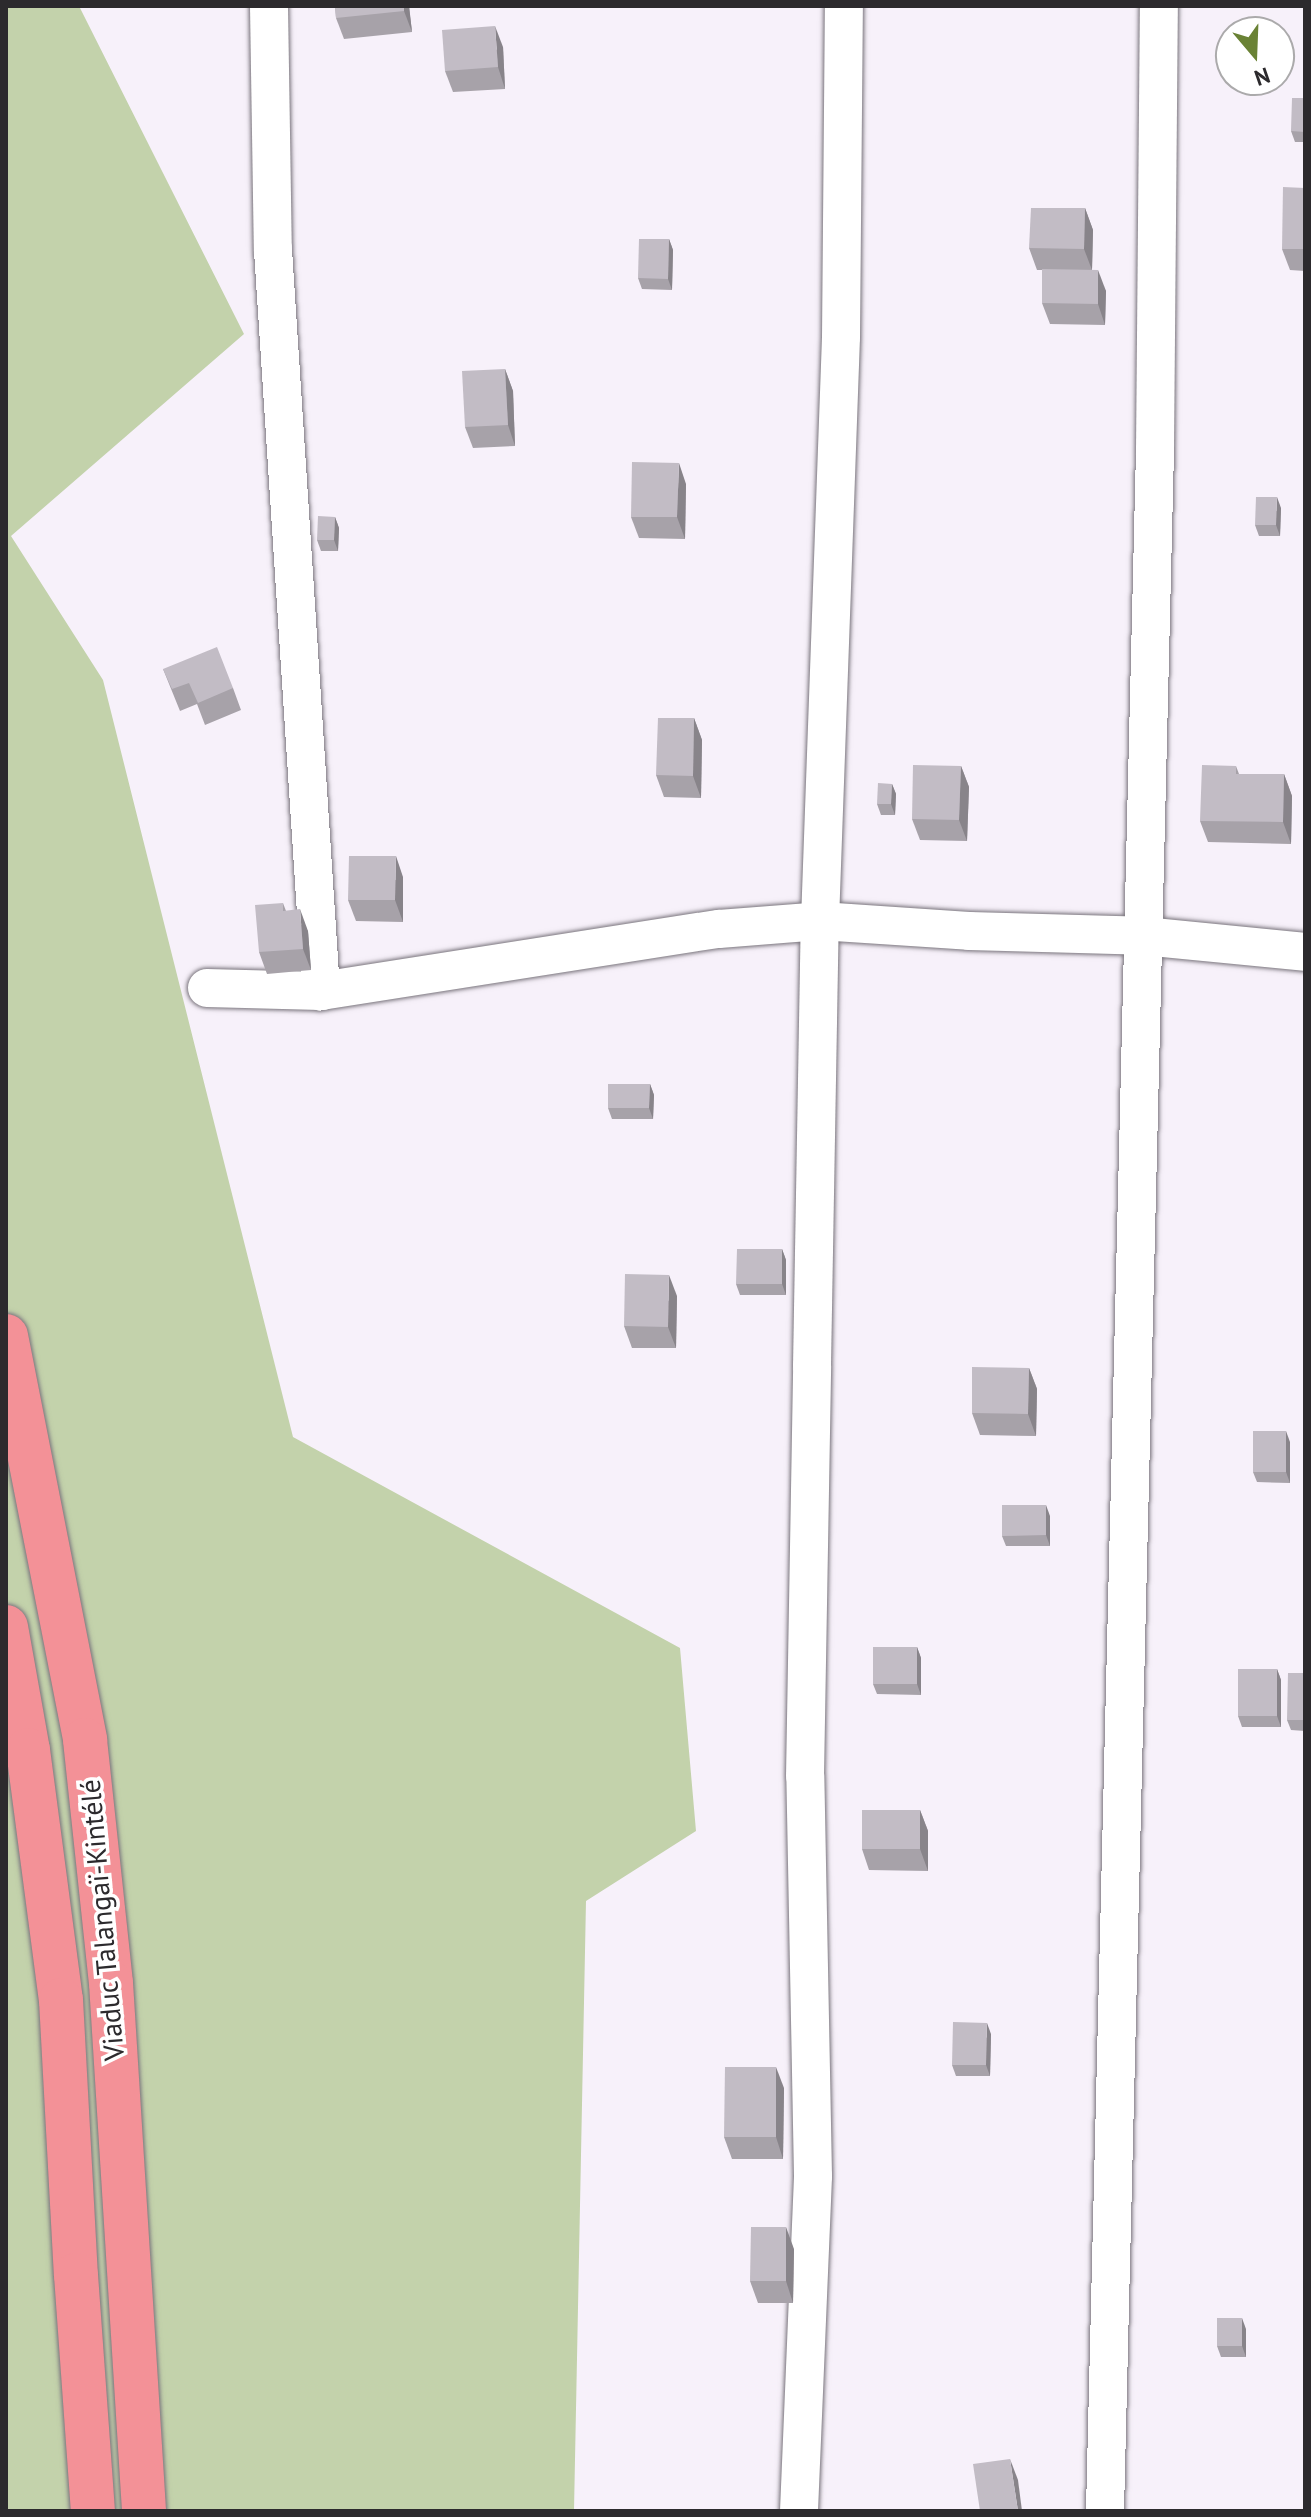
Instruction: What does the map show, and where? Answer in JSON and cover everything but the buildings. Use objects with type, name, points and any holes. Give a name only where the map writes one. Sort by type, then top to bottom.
[{"type":"highway","name":"Viaduc Talangaï-Kintélé","points":[[6,1336],[85,1740],[111,1983],[144,2511]]},
{"type":"highway","name":"Viaduc Talangaï-Kintélé","points":[[6,1627],[28,1750],[61,2000],[93,2511]]},
{"type":"street","points":[[269,6],[273,250],[321,991]]},
{"type":"street","points":[[799,2511],[813,2176],[805,1776],[820,921],[841,337],[844,6]]},
{"type":"street","points":[[1105,2511],[1154,465],[1159,6]]},
{"type":"street","points":[[207,988],[321,991],[719,929],[820,921],[969,931],[1143,936],[1305,952]]},
{"type":"green space","points":[[6,6],[79,6],[244,334],[11,536],[103,680],[293,1437],[680,1648],[696,1831],[586,1901],[574,2511],[6,2511]]}]
